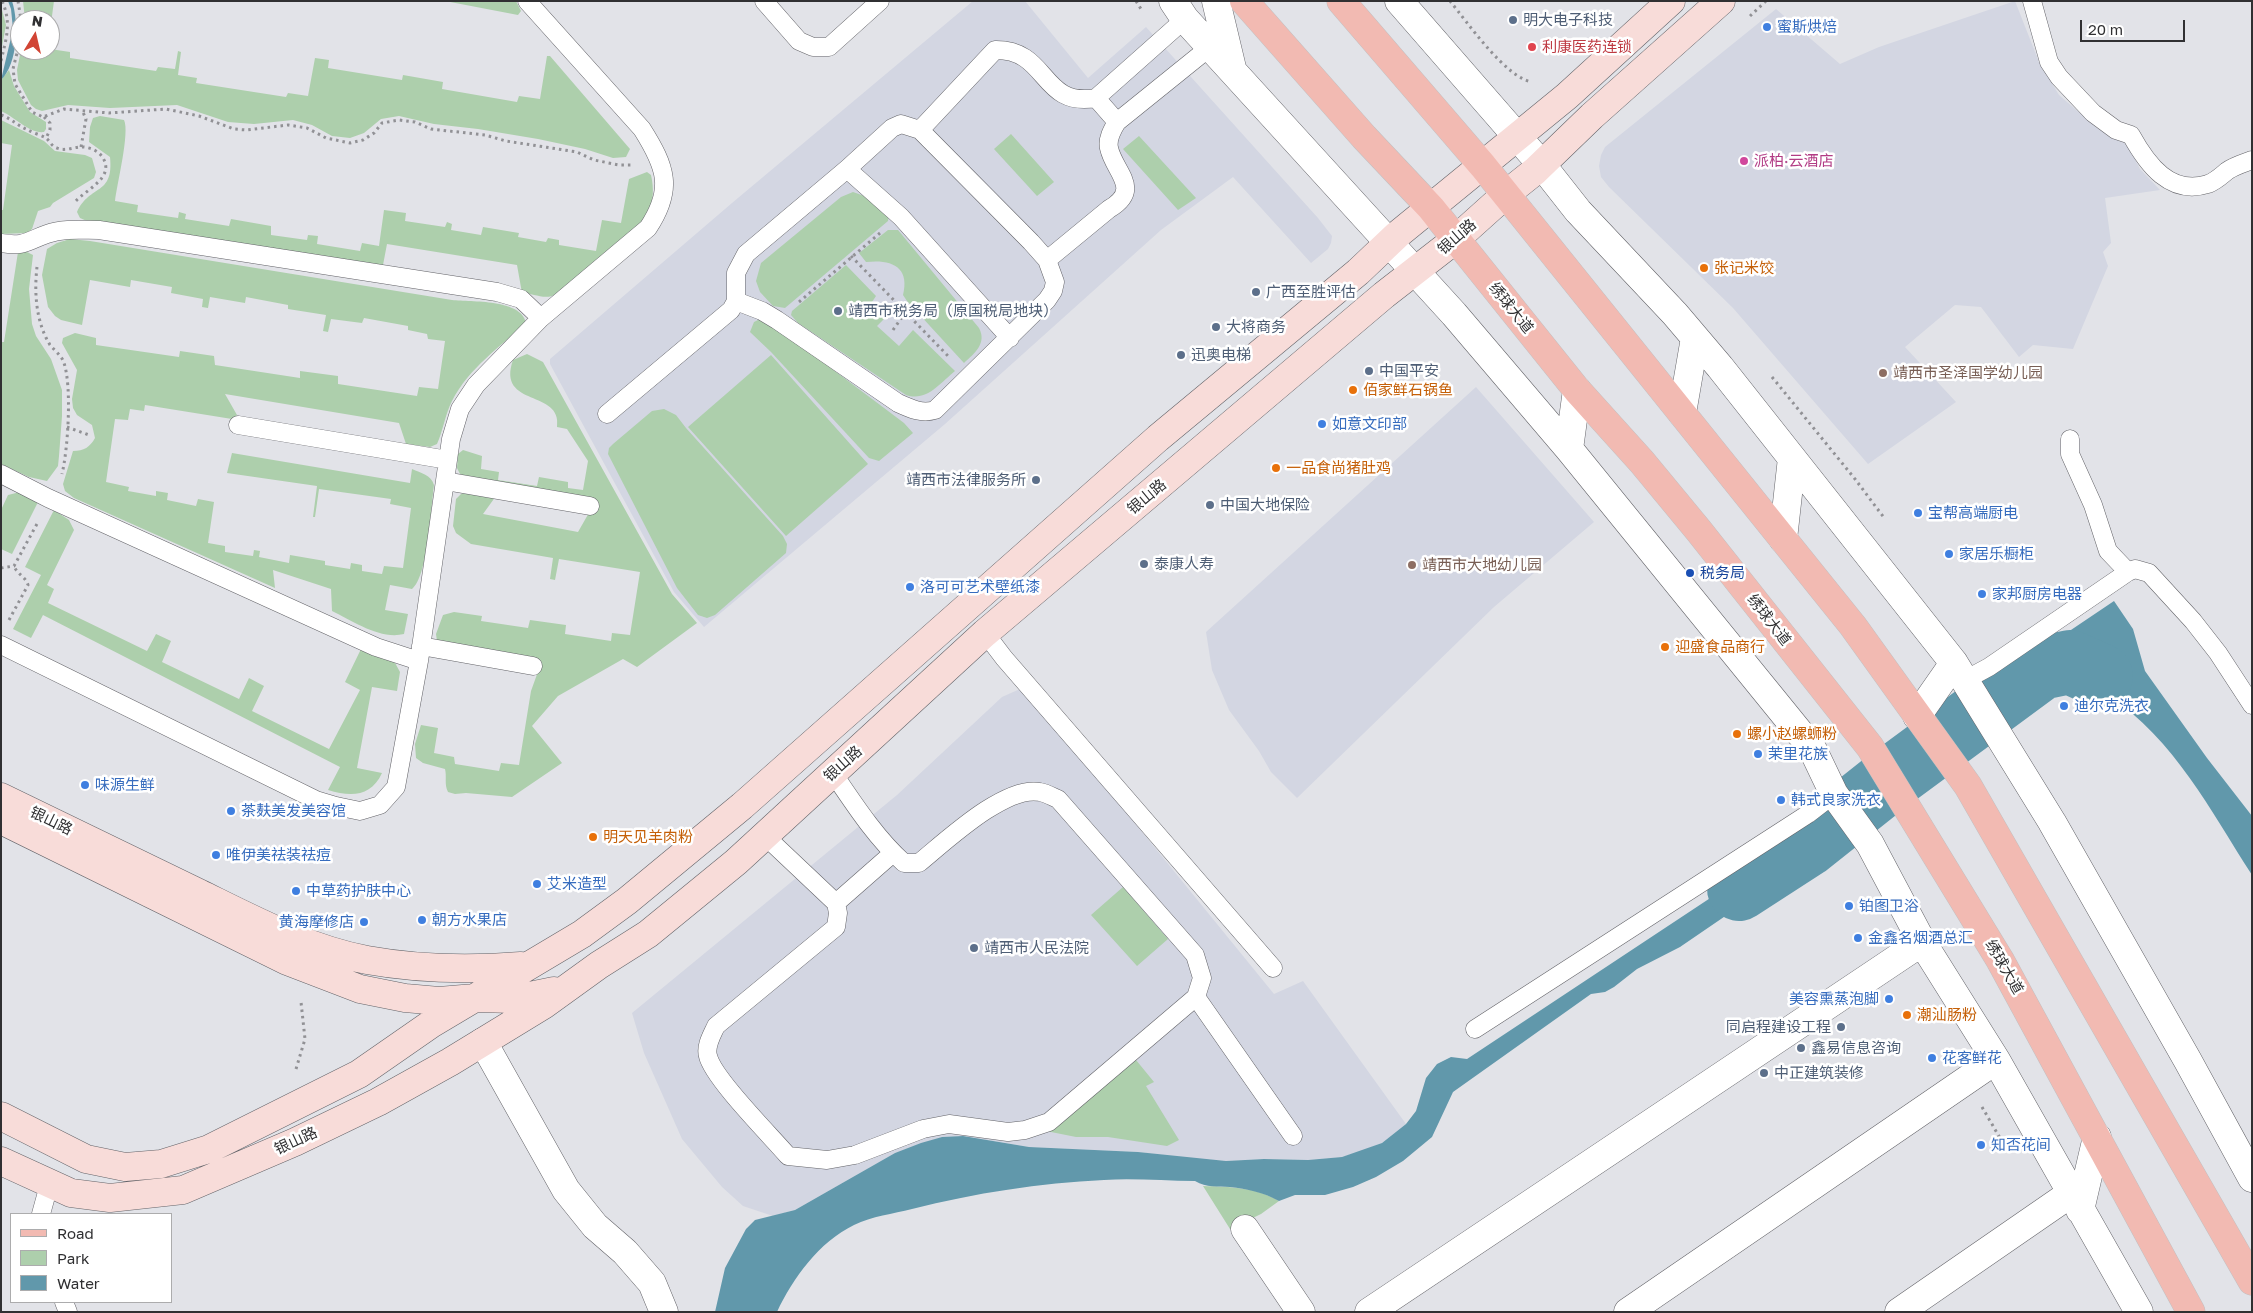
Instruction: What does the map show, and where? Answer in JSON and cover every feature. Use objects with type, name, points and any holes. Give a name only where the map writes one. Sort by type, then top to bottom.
[{"type":"main road","name":"绣球大道","points":[[1244,1],[1364,137],[1431,208],[1577,390],[1642,462],[1870,747],[2000,960],[2191,1312]]},
{"type":"main road","points":[[1341,1],[1483,166],[1783,538],[1853,626],[1968,786],[2252,1281]]},
{"type":"main road","name":"银山路","points":[[1,1116],[86,1159],[125,1167],[161,1164],[210,1149],[359,1074],[431,1024],[582,934],[627,902],[715,829],[1158,438],[1358,272],[1388,243],[1567,96],[1671,1]]},
{"type":"main road","name":"银山路","points":[[1,1161],[49,1185],[71,1193],[110,1198],[183,1190],[295,1142],[378,1102],[483,1042],[648,934],[736,862],[985,634],[1384,295],[1456,239],[1721,1]]},
{"type":"main road","name":"银山路","points":[[1,797],[275,930],[327,949],[366,960],[434,966],[480,969],[526,966]]},
{"type":"main road","name":"银山路","points":[[1,820],[287,961],[360,989],[405,998],[439,1002],[475,998],[515,999],[569,987]]},
{"type":"street","points":[[1216,1],[1233,72]]},
{"type":"street","points":[[1399,1],[1541,164],[1578,211],[1696,338],[1963,677],[2052,822],[2252,1178]]},
{"type":"street","points":[[1179,10],[1210,47],[1454,314],[1569,449],[1812,748],[1834,794],[1870,844],[1922,942],[1996,1060],[2139,1312]]},
{"type":"street","points":[[1682,413],[1696,338]]},
{"type":"street","points":[[1569,449],[1577,390]]},
{"type":"street","points":[[1783,538],[1792,458]]},
{"type":"street","points":[[1917,716],[1963,677]]},
{"type":"street","points":[[1369,1312],[1922,942]]},
{"type":"street","points":[[483,1042],[566,1190],[594,1226],[625,1252],[652,1283],[664,1312]]},
{"type":"street","points":[[1628,1312],[1996,1060]]},
{"type":"street","points":[[1899,1312],[2075,1202],[2097,1137]]},
{"type":"street","points":[[1245,1229],[1301,1312]]},
{"type":"lane","points":[[1,645],[316,800],[360,811],[380,805],[396,787],[420,653],[451,439],[460,409],[476,384],[541,318],[648,228],[660,211],[664,194],[664,174],[658,153],[642,129],[527,1]]},
{"type":"lane","points":[[764,1],[799,41],[814,47],[829,47],[880,1]]},
{"type":"lane","points":[[2032,1],[2049,62],[2059,77],[2093,113],[2116,130],[2131,135],[2144,158],[2156,173],[2166,180],[2181,185],[2194,186],[2208,184],[2220,178],[2228,170],[2252,160]]},
{"type":"lane","points":[[920,130],[995,50],[1006,49],[1020,54],[1033,63],[1056,90],[1070,98],[1082,100],[1096,98],[1165,37],[1179,10]]},
{"type":"lane","points":[[1047,260],[1109,209],[1119,203],[1125,189],[1124,176],[1109,148],[1110,135],[1116,122],[1210,47]]},
{"type":"lane","points":[[1096,98],[1116,122]]},
{"type":"lane","points":[[607,414],[731,310],[736,301],[736,273],[746,254],[847,169],[892,128],[901,124],[920,130],[1047,260],[1055,282],[1048,300],[935,410],[926,412],[910,409],[777,320],[762,311],[736,301]]},
{"type":"lane","points":[[847,169],[901,217],[1010,338]]},
{"type":"lane","points":[[1,243],[14,245],[29,243],[47,234],[72,229],[99,230],[497,292],[521,299],[541,318]]},
{"type":"lane","points":[[238,425],[448,460]]},
{"type":"lane","points":[[2070,439],[2070,454],[2092,505],[2108,551],[2128,572]]},
{"type":"lane","points":[[1,474],[48,498],[376,647],[533,666]]},
{"type":"lane","points":[[445,481],[590,506]]},
{"type":"lane","points":[[1963,677],[1989,667],[2128,572],[2135,570],[2149,573],[2193,621],[2218,653],[2252,705]]},
{"type":"lane","points":[[985,634],[1273,968]]},
{"type":"lane","points":[[764,835],[836,903],[838,913],[836,927],[716,1026],[709,1040],[707,1055],[717,1074],[788,1156],[827,1160],[855,1155],[923,1129],[949,1124],[1008,1132],[1025,1130],[1049,1122],[1196,997],[1202,978],[1195,955],[1058,799],[1040,791],[1017,795],[991,805],[919,863],[904,863],[893,853],[851,801],[833,773]]},
{"type":"lane","points":[[1475,1029],[1808,814],[1834,794]]},
{"type":"lane","points":[[836,903],[893,853]]},
{"type":"lane","points":[[1196,997],[1293,1136]]},
{"type":"lane","points":[[41,1213],[49,1185]]},
{"type":"path","points":[[1,61],[9,26],[7,12],[2,1]]},
{"type":"path","points":[[1136,1],[1165,37]]},
{"type":"path","points":[[1450,1],[1499,60],[1526,81],[1539,83]]},
{"type":"path","points":[[1747,18],[1766,1]]},
{"type":"path","points":[[15,60],[13,69],[15,84],[32,112],[43,116],[50,124],[50,130],[46,138]]},
{"type":"path","points":[[43,116],[64,109],[82,109],[109,113],[166,109],[199,116],[234,129],[246,130],[288,125],[307,128],[326,138],[350,143],[363,140],[374,133],[382,123],[399,120],[415,122],[431,129],[485,135],[506,141],[577,152],[594,160],[619,165],[635,164],[658,153]]},
{"type":"path","points":[[81,147],[86,119],[82,109]]},
{"type":"path","points":[[1,115],[13,119],[23,128],[46,138],[57,148],[66,150],[81,147],[93,149],[102,155],[106,163],[105,172],[101,180],[84,192],[68,211],[50,223],[38,259],[36,301],[42,328],[51,346],[64,361],[68,378],[68,443],[62,474],[14,566],[16,572],[27,580],[28,585],[5,625]]},
{"type":"path","points":[[777,320],[851,256],[901,217]]},
{"type":"path","points":[[851,256],[904,313],[969,378]]},
{"type":"path","points":[[893,330],[904,313]]},
{"type":"path","points":[[1767,371],[1855,478],[1889,525]]},
{"type":"path","points":[[67,427],[89,435]]},
{"type":"path","points":[[1,568],[14,566]]},
{"type":"path","points":[[292,1076],[300,1063],[305,1039],[303,1006],[300,999]]},
{"type":"shaded area","name":"靖西市税务局（原国税局地块）","points":[[973,1],[1025,1],[1088,78],[1146,27],[1318,218],[1332,236],[1331,243],[1328,249],[1311,263],[1233,177],[1161,230],[945,424],[704,627],[674,592],[550,364],[550,359],[732,203]]},
{"type":"shaded area","points":[[2015,1],[2039,62],[2059,95],[2097,128],[2122,140],[2128,146],[2140,169],[2160,190],[2105,198],[2111,243],[2103,252],[2108,266],[2073,349],[2033,345],[2019,357],[1981,307],[1955,305],[1905,347],[1956,402],[1868,464],[1733,308],[1609,187],[1601,177],[1599,166],[1601,155],[1605,147],[1776,9],[1840,64],[1879,47]]},
{"type":"shaded area","name":"靖西市大地幼儿园","points":[[1476,387],[1594,522],[1494,607],[1297,798],[1271,772],[1259,751],[1229,710],[1212,670],[1206,632]]},
{"type":"shaded area","name":"靖西市人民法院","points":[[1020,689],[1033,698],[1274,994],[1303,981],[1406,1124],[1382,1143],[1362,1151],[1342,1157],[1308,1160],[1264,1159],[1226,1161],[1138,1152],[1029,1147],[963,1136],[942,1137],[895,1153],[795,1210],[773,1216],[743,1206],[722,1187],[682,1139],[644,1053],[632,1013],[897,795],[1002,697]]},
{"type":"green space","points":[[23,1],[54,1],[53,10],[24,10]]},
{"type":"green space","points":[[445,1],[516,1],[521,11],[518,15]]},
{"type":"green space","points":[[1,6],[6,25],[1,52]]},
{"type":"green space","points":[[60,50],[70,52],[70,58],[156,71],[158,67],[175,69],[178,51],[181,52],[178,75],[197,78],[196,83],[286,97],[288,93],[308,96],[315,58],[329,60],[328,68],[402,80],[403,75],[443,82],[442,89],[517,102],[519,96],[540,99],[547,56],[550,56],[630,149],[626,157],[613,158],[585,149],[538,139],[434,124],[399,116],[381,119],[364,133],[350,138],[332,136],[312,125],[293,120],[254,124],[228,122],[177,105],[110,108],[68,105],[42,111],[31,105],[18,80],[19,60],[60,60]]},
{"type":"green space","points":[[9,70],[14,86],[30,112],[46,122],[44,132],[28,128],[1,111],[1,80]]},
{"type":"green space","points":[[100,116],[124,120],[124,146],[115,201],[138,205],[137,212],[178,218],[179,212],[186,214],[185,219],[229,226],[231,219],[271,226],[271,235],[307,240],[308,235],[318,236],[317,244],[360,251],[362,243],[379,246],[384,210],[406,213],[405,221],[445,227],[447,222],[452,224],[451,230],[481,235],[483,227],[519,233],[518,237],[546,242],[548,238],[559,240],[559,245],[596,251],[602,220],[621,223],[629,179],[647,172],[651,175],[652,201],[647,216],[642,222],[601,259],[559,292],[548,297],[541,296],[522,293],[517,265],[387,244],[383,265],[380,267],[89,222],[80,218],[77,212],[88,197],[105,184],[110,169],[110,157],[89,142],[93,118]]},
{"type":"green space","points":[[1,120],[44,141],[55,151],[85,155],[92,158],[96,172],[94,178],[53,203],[50,207],[38,211],[32,229],[27,233],[1,234],[1,210],[3,210],[12,145],[1,143]]},
{"type":"green space","points":[[1011,134],[1054,182],[1037,196],[994,149]]},
{"type":"green space","points":[[1139,136],[1196,198],[1178,210],[1123,149]]},
{"type":"green space","points":[[853,192],[870,198],[889,214],[888,221],[785,308],[773,306],[760,292],[756,281],[761,263],[841,197]]},
{"type":"green space","points":[[888,230],[898,230],[979,328],[982,338],[981,343],[964,363],[907,301],[903,295],[904,278],[901,271],[897,267],[884,262],[866,262],[859,253]]},
{"type":"green space","points":[[70,239],[452,300],[495,303],[515,310],[522,315],[526,323],[476,368],[459,389],[450,406],[437,444],[430,447],[406,444],[399,423],[225,394],[237,415],[232,419],[145,405],[144,411],[130,409],[128,420],[115,419],[106,482],[129,487],[128,491],[156,496],[156,491],[168,493],[167,500],[196,506],[198,499],[214,502],[208,543],[225,546],[225,552],[253,556],[254,550],[260,551],[259,557],[289,563],[290,555],[325,561],[325,565],[350,569],[351,563],[362,565],[362,571],[382,574],[384,566],[403,568],[411,508],[390,504],[391,499],[319,489],[315,517],[313,517],[317,486],[227,473],[232,453],[410,483],[412,469],[428,477],[434,485],[428,541],[422,571],[412,589],[390,585],[385,610],[408,614],[404,634],[395,635],[376,632],[332,611],[331,589],[273,570],[275,588],[74,498],[65,491],[63,484],[73,451],[86,448],[95,438],[92,425],[77,415],[73,408],[72,399],[77,370],[62,343],[63,338],[75,333],[96,338],[96,345],[179,357],[180,351],[214,356],[215,365],[300,378],[300,371],[338,376],[338,384],[417,396],[419,387],[438,389],[445,341],[428,339],[427,334],[408,330],[408,326],[364,318],[362,323],[331,319],[328,332],[323,331],[326,315],[288,309],[288,305],[246,297],[245,303],[210,297],[208,308],[202,307],[203,299],[171,293],[172,287],[131,280],[130,287],[90,280],[82,325],[61,320],[48,307],[42,275],[47,249],[57,243]]},
{"type":"green space","points":[[25,251],[33,255],[29,289],[32,324],[36,336],[51,359],[62,390],[58,466],[47,481],[29,477],[1,464],[1,342],[4,342],[18,252]]},
{"type":"green space","points":[[846,265],[876,296],[872,302],[886,317],[877,326],[899,346],[913,330],[955,371],[927,394],[920,396],[906,395],[798,323],[791,315],[792,311]]},
{"type":"green space","points":[[760,319],[767,320],[904,423],[913,433],[879,461],[869,458],[771,352],[750,332],[754,322]]},
{"type":"green space","points":[[527,354],[543,362],[672,594],[697,623],[637,667],[623,659],[558,696],[532,726],[562,763],[512,797],[466,793],[455,794],[448,792],[445,769],[423,763],[416,758],[415,744],[421,725],[438,728],[434,753],[454,757],[455,764],[499,771],[501,763],[519,765],[531,691],[540,666],[437,641],[436,634],[443,615],[454,612],[482,616],[481,621],[528,628],[530,620],[566,625],[565,634],[611,641],[612,633],[630,635],[640,572],[559,559],[555,580],[550,579],[553,558],[471,544],[456,533],[453,526],[456,499],[466,492],[496,496],[483,514],[578,532],[590,511],[477,483],[460,474],[457,468],[458,454],[463,450],[482,456],[481,469],[499,472],[498,480],[537,486],[539,477],[568,482],[568,488],[583,490],[588,461],[567,429],[557,427],[556,415],[550,407],[521,392],[514,385],[510,375],[513,360]]},
{"type":"green space","points":[[771,355],[868,464],[786,536],[688,427]]},
{"type":"green space","points":[[664,409],[676,415],[783,536],[787,544],[786,553],[715,615],[707,618],[698,615],[677,588],[608,454],[609,448],[613,444],[652,411]]},
{"type":"green space","points":[[20,492],[38,502],[12,554],[1,549],[1,510],[8,495]]},
{"type":"green space","points":[[54,510],[69,520],[74,530],[47,585],[54,589],[48,603],[147,651],[156,634],[171,641],[162,662],[239,699],[249,678],[264,686],[252,711],[329,749],[360,690],[345,682],[361,649],[394,661],[400,672],[397,691],[372,687],[357,768],[382,773],[372,787],[366,791],[352,794],[328,790],[340,767],[43,615],[31,638],[13,629],[41,575],[25,567]]},
{"type":"green space","points":[[1123,887],[1168,939],[1137,966],[1091,915]]},
{"type":"green space","points":[[1136,1060],[1154,1082],[1146,1086],[1179,1140],[1167,1146],[1108,1137],[1076,1137],[1046,1131]]},
{"type":"green space","points":[[1203,1186],[1252,1190],[1279,1201],[1261,1214],[1230,1229]]},
{"type":"water","points":[[8,1],[12,1],[14,10],[11,9]]},
{"type":"water","points":[[10,42],[10,60],[12,60],[7,73],[1,80]]},
{"type":"water","points":[[2114,601],[2133,629],[2145,671],[2207,758],[2252,816],[2252,875],[2206,801],[2172,755],[2132,713],[2088,682],[2076,680],[2064,681],[2046,688],[2037,706],[2016,676],[2015,670],[2019,665]]},
{"type":"water","points":[[1804,836],[1809,838],[1819,852],[1680,947],[1637,969],[1605,992],[1591,994],[1453,1092],[1432,1137],[1403,1161],[1376,1177],[1353,1187],[1325,1195],[1295,1195],[1279,1201],[1255,1191],[1208,1186],[1195,1181],[1127,1179],[1056,1184],[960,1198],[875,1217],[841,1232],[808,1262],[791,1286],[777,1312],[715,1312],[725,1268],[746,1229],[755,1220],[795,1210],[895,1153],[942,1137],[963,1136],[1029,1147],[1138,1152],[1226,1161],[1264,1159],[1308,1160],[1342,1157],[1382,1143],[1406,1124],[1416,1111],[1426,1078],[1437,1064],[1451,1057],[1467,1059]]},
{"type":"waterway","points":[[1739,889],[1807,845],[1885,783],[2041,668],[2070,662],[2101,676]]},
{"type":"place","name":"明大电子科技","points":[[1513,20]]},
{"type":"place","name":"蜜斯烘焙","points":[[1767,27]]},
{"type":"place","name":"利康医药连锁","points":[[1532,47]]},
{"type":"place","name":"派柏·云酒店","points":[[1744,161]]},
{"type":"place","name":"张记米饺","points":[[1704,268]]},
{"type":"place","name":"广西至胜评估","points":[[1256,292]]},
{"type":"place","name":"靖西市税务局（原国税局地块）","points":[[838,311]]},
{"type":"place","name":"大将商务","points":[[1216,327]]},
{"type":"place","name":"迅奥电梯","points":[[1181,355]]},
{"type":"place","name":"中国平安","points":[[1369,371]]},
{"type":"place","name":"靖西市圣泽国学幼儿园","points":[[1883,373]]},
{"type":"place","name":"佰家鲜石锅鱼","points":[[1353,390]]},
{"type":"place","name":"如意文印部","points":[[1322,424]]},
{"type":"place","name":"一品食尚猪肚鸡","points":[[1276,468]]},
{"type":"place","name":"靖西市法律服务所","points":[[1036,480]]},
{"type":"place","name":"中国大地保险","points":[[1210,505]]},
{"type":"place","name":"宝帮高端厨电","points":[[1918,513]]},
{"type":"place","name":"家居乐橱柜","points":[[1949,554]]},
{"type":"place","name":"泰康人寿","points":[[1144,564]]},
{"type":"place","name":"靖西市大地幼儿园","points":[[1412,565]]},
{"type":"place","name":"税务局","points":[[1690,573]]},
{"type":"place","name":"洛可可艺术壁纸漆","points":[[910,587]]},
{"type":"place","name":"家邦厨房电器","points":[[1982,594]]},
{"type":"place","name":"迎盛食品商行","points":[[1665,647]]},
{"type":"place","name":"迪尔克洗衣","points":[[2064,706]]},
{"type":"place","name":"螺小赵螺蛳粉","points":[[1737,734]]},
{"type":"place","name":"茉里花族","points":[[1758,754]]},
{"type":"place","name":"味源生鲜","points":[[85,785]]},
{"type":"place","name":"韩式良家洗衣","points":[[1781,800]]},
{"type":"place","name":"茶麸美发美容馆","points":[[231,811]]},
{"type":"place","name":"明天见羊肉粉","points":[[593,837]]},
{"type":"place","name":"唯伊美祛装祛痘","points":[[216,855]]},
{"type":"place","name":"艾米造型","points":[[537,884]]},
{"type":"place","name":"中草药护肤中心","points":[[296,891]]},
{"type":"place","name":"铂图卫浴","points":[[1849,906]]},
{"type":"place","name":"朝方水果店","points":[[422,920]]},
{"type":"place","name":"黄海摩修店","points":[[364,922]]},
{"type":"place","name":"金鑫名烟酒总汇","points":[[1858,938]]},
{"type":"place","name":"靖西市人民法院","points":[[974,948]]},
{"type":"place","name":"美容熏蒸泡脚","points":[[1889,999]]},
{"type":"place","name":"潮汕肠粉","points":[[1907,1015]]},
{"type":"place","name":"同启程建设工程","points":[[1841,1027]]},
{"type":"place","name":"鑫易信息咨询","points":[[1801,1048]]},
{"type":"place","name":"花客鲜花","points":[[1932,1058]]},
{"type":"place","name":"中正建筑装修","points":[[1764,1073]]},
{"type":"place","name":"知否花间","points":[[1981,1145]]}]
